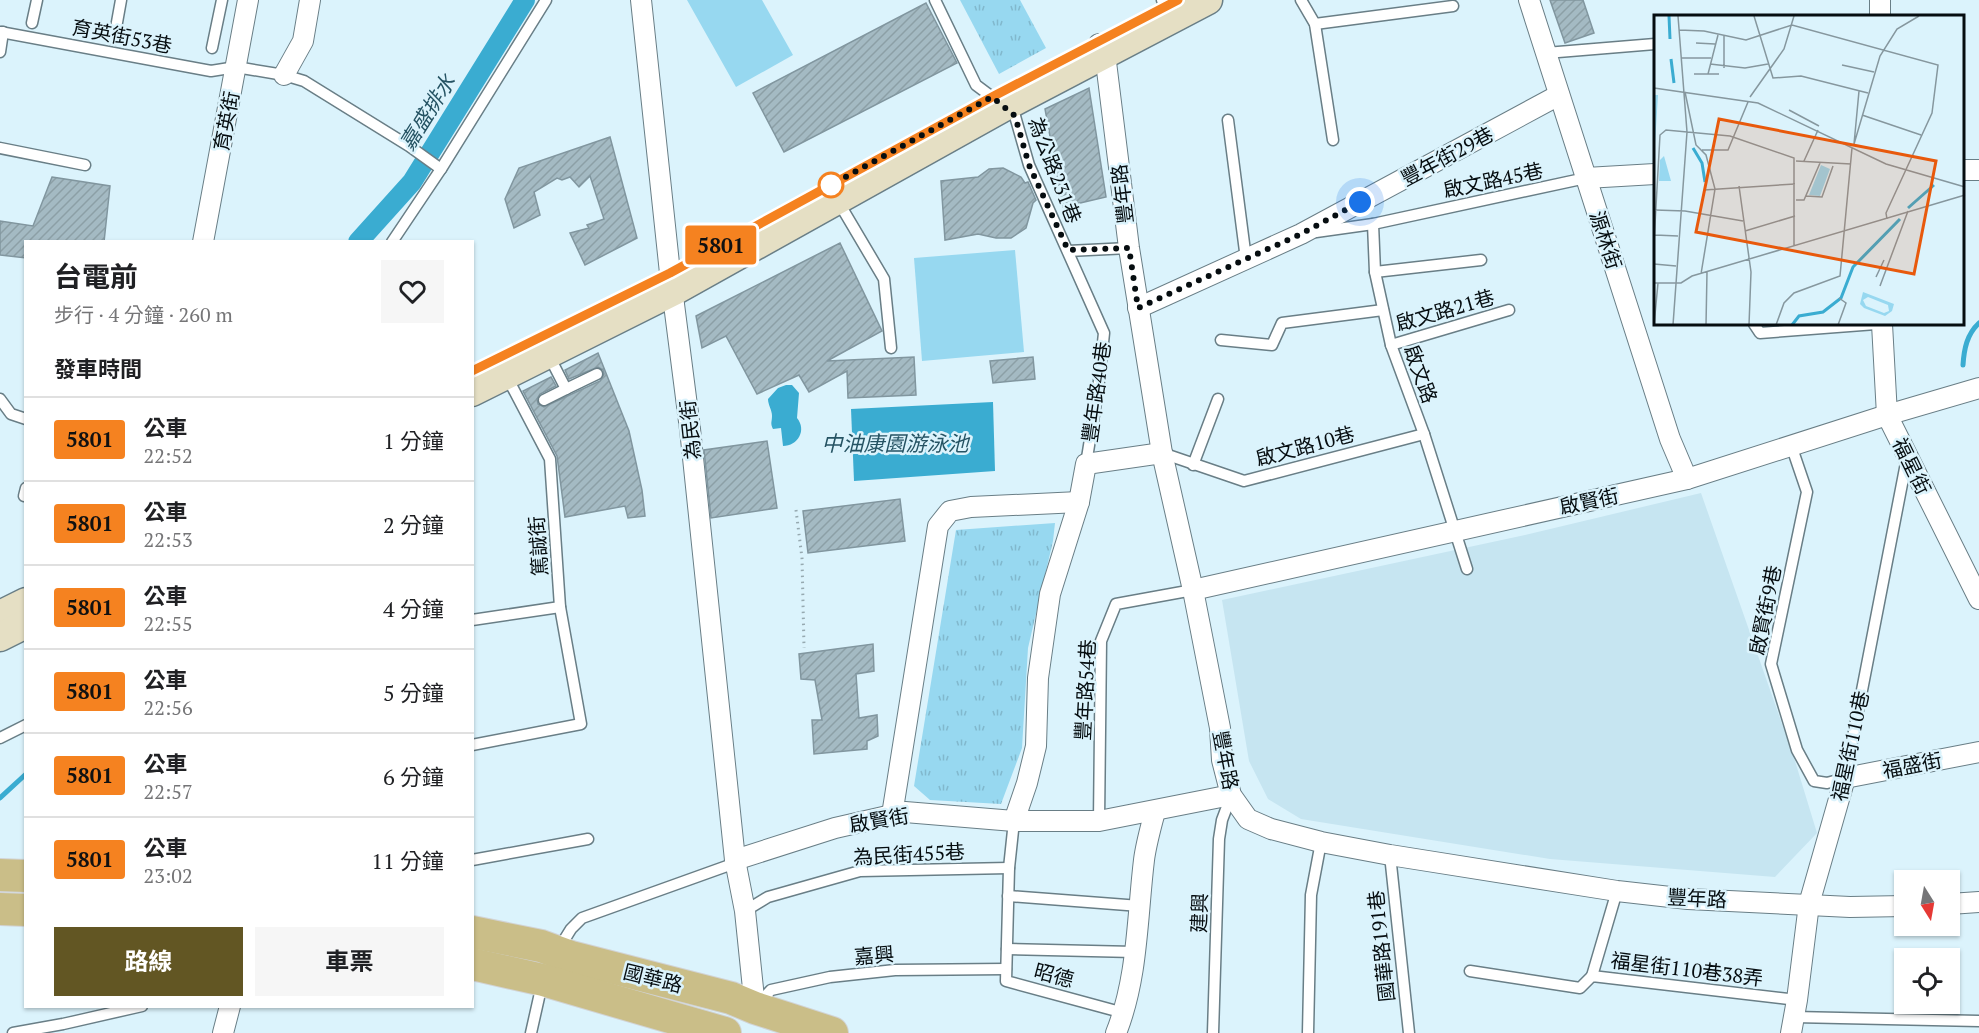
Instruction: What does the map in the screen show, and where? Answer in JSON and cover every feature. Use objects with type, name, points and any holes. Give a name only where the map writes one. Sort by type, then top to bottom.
[{"type":"main road","points":[[0,874],[24,876]]},
{"type":"main road","points":[[0,909],[24,910]]},
{"type":"main road","name":"國華路","points":[[474,932],[541,946],[583,960],[732,998],[751,1021],[832,1033]]},
{"type":"main road","points":[[543,980],[557,951]]},
{"type":"main road","name":"國華路","points":[[474,964],[543,980],[725,1033]]},
{"type":"street","name":"育英街","points":[[203,240],[248,0]]},
{"type":"street","points":[[284,75],[303,41],[310,0]]},
{"type":"street","name":"為民街","points":[[641,0],[735,860],[745,911],[751,1021]]},
{"type":"street","points":[[474,371],[548,353],[998,102],[1102,48],[1208,0]]},
{"type":"street","name":"源林街","points":[[1529,0],[1670,439],[1686,479]]},
{"type":"street","points":[[1102,48],[1168,2]]},
{"type":"street","name":"豐年路","points":[[1102,48],[1129,248],[1162,453],[1193,590],[1220,728],[1222,760],[1231,795],[1248,819],[1271,829],[1320,842],[1617,891],[1688,899],[1850,907],[1894,906]]},
{"type":"street","name":"豐年街29巷","points":[[1138,308],[1301,234],[1559,95]]},
{"type":"street","points":[[1586,178],[1654,174]]},
{"type":"street","points":[[474,390],[501,366],[672,282]]},
{"type":"street","name":"福星街","points":[[1882,326],[1887,415],[1979,599]]},
{"type":"street","name":"啟賢街","points":[[1193,590],[1686,479],[1979,388]]},
{"type":"street","name":"豐年路40巷","points":[[1086,464],[1162,453]]},
{"type":"street","points":[[1014,821],[1036,746],[1038,678],[1050,594],[1079,502],[1086,464]]},
{"type":"street","points":[[892,815],[938,526],[950,511],[971,507],[1079,502]]},
{"type":"street","points":[[0,615],[24,603]]},
{"type":"street","points":[[0,637],[24,625]]},
{"type":"street","name":"福盛街","points":[[1845,778],[1979,752]]},
{"type":"street","name":"福星街110巷","points":[[1794,1017],[1809,904],[1845,778]]},
{"type":"street","name":"啟賢街","points":[[735,860],[835,828],[906,812],[1014,821],[1099,821],[1231,795]]},
{"type":"street","points":[[1116,1033],[1131,984],[1144,859],[1155,811]]},
{"type":"street","points":[[1960,903],[1979,902]]},
{"type":"street","points":[[223,1033],[229,1008]]},
{"type":"lane","points":[[32,23],[37,0]]},
{"type":"lane","points":[[114,39],[121,0]]},
{"type":"lane","points":[[212,48],[222,0]]},
{"type":"lane","points":[[393,240],[441,169],[546,0]]},
{"type":"lane","name":"為公路231巷","points":[[935,0],[976,85],[1015,116],[1029,165],[1068,250]]},
{"type":"lane","points":[[1301,0],[1315,24],[1333,140]]},
{"type":"lane","points":[[1315,24],[1453,6]]},
{"type":"lane","points":[[0,52],[2,32]]},
{"type":"lane","name":"育英街53巷","points":[[2,32],[211,71],[236,67],[284,75],[304,81],[409,146],[441,169]]},
{"type":"lane","points":[[1546,53],[1654,44]]},
{"type":"lane","points":[[1228,120],[1246,259]]},
{"type":"lane","points":[[0,148],[85,165]]},
{"type":"lane","name":"啟文路45巷","points":[[1301,234],[1372,224],[1586,178]]},
{"type":"lane","points":[[833,193],[884,279],[891,348]]},
{"type":"lane","name":"啟文路","points":[[1372,224],[1375,272],[1391,345],[1424,434],[1467,569]]},
{"type":"lane","points":[[1068,250],[1129,248]]},
{"type":"lane","name":"豐年路40巷","points":[[1068,250],[1104,333],[1098,390],[1086,464]]},
{"type":"lane","points":[[1375,272],[1481,260]]},
{"type":"lane","points":[[1221,340],[1272,345],[1282,324],[1383,310]]},
{"type":"lane","name":"啟文路21巷","points":[[1391,345],[1509,310]]},
{"type":"lane","points":[[1755,326],[1760,333],[1850,326]]},
{"type":"lane","points":[[548,353],[567,389]]},
{"type":"lane","name":"篤誠街","points":[[474,745],[581,724],[560,607],[550,459],[501,366]]},
{"type":"lane","points":[[544,400],[597,374]]},
{"type":"lane","points":[[0,399],[11,414],[24,417]]},
{"type":"lane","points":[[1193,465],[1218,399]]},
{"type":"lane","name":"啟文路10巷","points":[[1162,453],[1244,481],[1424,434]]},
{"type":"lane","name":"啟賢街9巷","points":[[1791,445],[1807,492],[1771,664],[1797,750],[1814,780],[1827,783],[1845,778]]},
{"type":"lane","name":"福星街110巷","points":[[1845,778],[1907,457]]},
{"type":"lane","name":"豐年路54巷","points":[[1099,821],[1101,641],[1116,604],[1193,590]]},
{"type":"lane","points":[[474,620],[560,607]]},
{"type":"lane","points":[[0,738],[24,726]]},
{"type":"lane","name":"建興","points":[[1213,1033],[1219,839],[1222,820],[1231,795]]},
{"type":"lane","name":"昭德","points":[[1014,821],[1009,868],[1006,981],[1124,1013]]},
{"type":"lane","points":[[474,860],[588,839]]},
{"type":"lane","points":[[1308,1033],[1311,895],[1320,842]]},
{"type":"lane","name":"國華路191巷","points":[[1390,855],[1409,1033]]},
{"type":"lane","name":"啟賢街","points":[[557,951],[571,929],[582,918],[727,866],[735,860]]},
{"type":"lane","name":"為民街455巷","points":[[745,911],[768,897],[860,871],[1009,868]]},
{"type":"lane","points":[[1592,976],[1617,891]]},
{"type":"lane","points":[[1008,896],[1140,906]]},
{"type":"lane","name":"昭德","points":[[1007,949],[1134,952]]},
{"type":"lane","name":"嘉興","points":[[751,1021],[771,990],[830,977],[895,970],[1006,969]]},
{"type":"lane","name":"福星街110巷38弄","points":[[1470,970],[1580,988],[1592,976],[1794,1017],[1979,1021]]},
{"type":"lane","points":[[531,1033],[543,980]]},
{"type":"lane","points":[[13,1033],[63,1029],[135,1008]]},
{"type":"lane","points":[[1938,1020],[1938,1033]]},
{"type":"path","points":[[796,510],[802,558],[804,648]]},
{"type":"shaded area","points":[[1701,493],[1795,761],[1817,833],[1775,877],[1550,859],[1301,819],[1268,799],[1249,761],[1222,600],[1525,535]]},
{"type":"green space","points":[[687,0],[762,0],[793,55],[736,87]]},
{"type":"green space","points":[[960,0],[1020,0],[1046,48],[999,74]]},
{"type":"green space","points":[[1015,250],[1024,352],[922,361],[914,258]]},
{"type":"green space","points":[[1055,523],[1053,541],[1028,648],[1022,748],[1001,804],[930,800],[914,786],[956,530]]},
{"type":"water","points":[[792,385],[799,393],[797,418],[801,432],[797,440],[783,446],[781,428],[773,429],[771,424],[772,414],[768,399],[778,388]]},
{"type":"water","name":"中油康園游泳池","points":[[993,402],[995,471],[854,481],[851,409]]},
{"type":"building","points":[[1550,0],[1583,0],[1594,33],[1565,43]]},
{"type":"building","points":[[926,3],[957,63],[784,152],[753,93]]},
{"type":"building","points":[[1089,88],[1106,197],[1063,207],[1045,109]]},
{"type":"building","points":[[610,137],[637,238],[585,265],[570,233],[589,228],[587,225],[604,219],[590,176],[579,187],[570,177],[562,180],[557,178],[534,192],[540,215],[514,228],[505,199],[519,168]]},
{"type":"building","points":[[1003,168],[1021,177],[1025,183],[1028,182],[1036,200],[1033,203],[1026,228],[1011,238],[996,238],[978,234],[945,240],[941,181],[978,177],[989,169]]},
{"type":"building","points":[[52,177],[110,186],[104,240],[24,240],[24,258],[0,255],[0,221],[33,226]]},
{"type":"building","points":[[840,243],[882,331],[827,361],[914,357],[916,395],[848,398],[847,371],[809,392],[799,375],[757,394],[726,336],[702,348],[696,316]]},
{"type":"building","points":[[598,353],[629,431],[642,490],[645,516],[628,518],[625,506],[565,517],[557,456],[523,391],[551,377],[556,386],[540,394],[537,399],[538,404],[544,407],[600,381],[604,374],[603,370],[598,367],[569,379],[565,370]]},
{"type":"building","points":[[1033,357],[1035,379],[993,383],[990,361]]},
{"type":"building","points":[[767,441],[777,508],[711,518],[704,450]]},
{"type":"building","points":[[900,499],[905,541],[808,553],[803,511]]},
{"type":"building","points":[[873,644],[874,671],[856,674],[859,718],[877,715],[878,736],[867,741],[867,749],[814,754],[812,720],[822,720],[815,680],[801,679],[799,654]]},
{"type":"waterway","name":"嘉盛排水","points":[[360,240],[412,182],[525,0]]},
{"type":"waterway","points":[[1963,365],[1967,342],[1979,323]]},
{"type":"waterway","name":"嘉盛排水","points":[[0,798],[24,776]]},
{"type":"bus line","name":"5801","points":[[474,370],[670,273],[992,97],[1178,0]]},
{"type":"route","points":[[831,185],[829,186],[992,97],[1015,116],[1029,165],[1068,250],[1129,248],[1138,308],[1301,234],[1360,202]]}]
